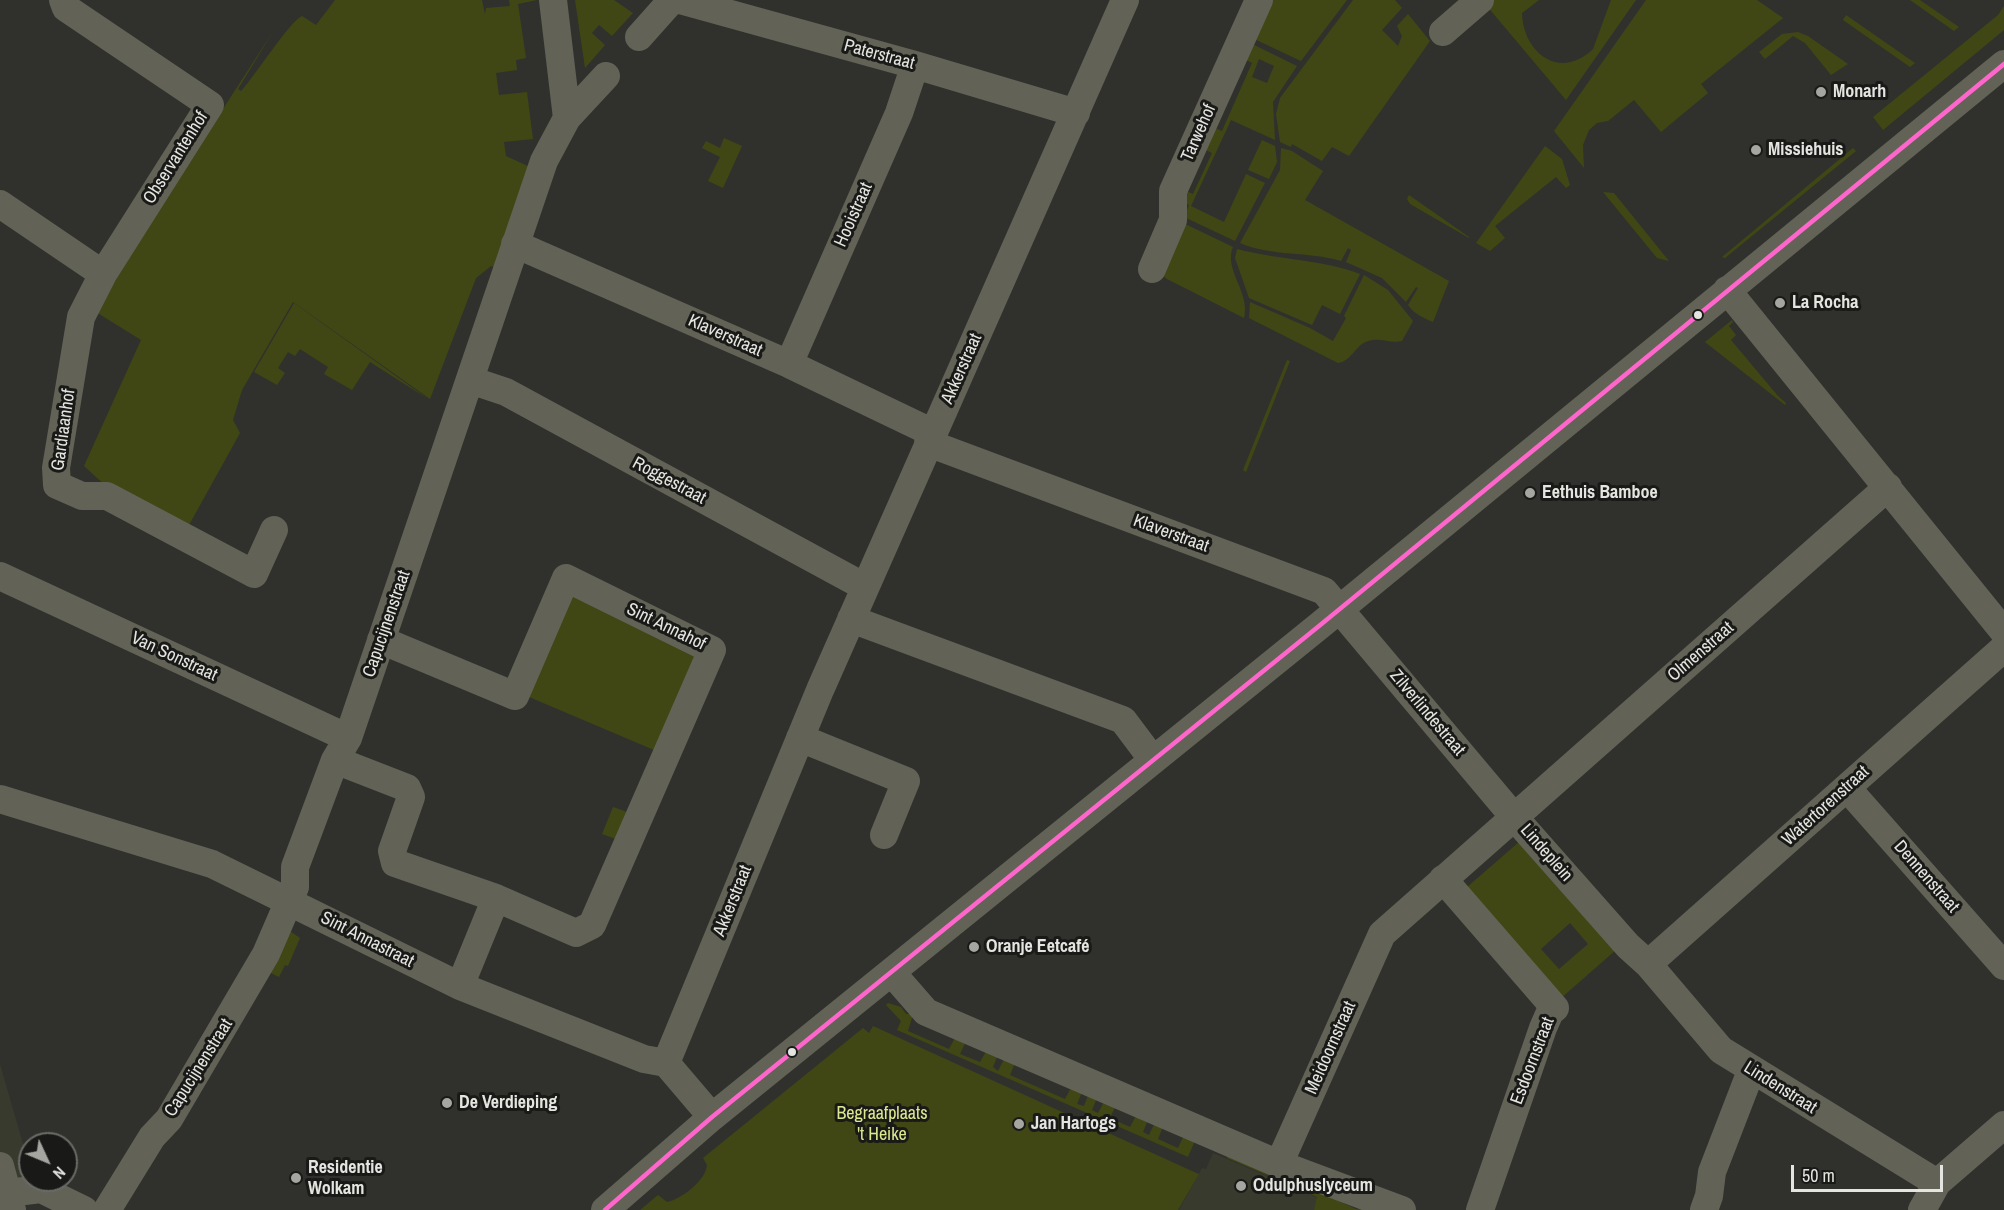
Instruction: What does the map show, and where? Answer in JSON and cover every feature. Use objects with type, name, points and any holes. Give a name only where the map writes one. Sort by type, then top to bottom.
[{"type":"street","name":"Observantenhof","points":[[63,0],[66,8],[210,105],[103,274]]},
{"type":"street","points":[[553,0],[567,118]]},
{"type":"street","points":[[639,37],[672,0]]},
{"type":"street","name":"Paterstraat","points":[[680,0],[779,29],[915,64],[1076,113]]},
{"type":"street","name":"Akkerstraat","points":[[666,1063],[851,619],[1125,0]]},
{"type":"street","name":"Tarwehof","points":[[1152,269],[1173,220],[1173,192],[1259,0]]},
{"type":"street","points":[[1443,32],[1480,0]]},
{"type":"street","points":[[605,1210],[712,1117],[1339,610],[2004,63]]},
{"type":"street","name":"Hooistraat","points":[[789,364],[899,113],[915,64]]},
{"type":"street","name":"Capucijnenstraat","points":[[107,1210],[152,1137],[169,1119],[257,972],[295,887],[296,867],[381,640],[544,162],[567,118],[606,76]]},
{"type":"street","points":[[0,204],[103,274]]},
{"type":"street","name":"Klaverstraat","points":[[515,244],[789,364],[931,438],[1324,591],[1339,610]]},
{"type":"street","name":"Gardiaanhof","points":[[103,274],[81,317],[56,468],[57,485],[82,496],[108,496],[254,574],[274,530]]},
{"type":"street","points":[[1727,290],[2004,632]]},
{"type":"street","name":"Roggestraat","points":[[470,381],[506,392],[865,587]]},
{"type":"street","name":"Olmenstraat","points":[[1514,817],[1888,487]]},
{"type":"street","name":"Van Sonstraat","points":[[0,576],[342,749]]},
{"type":"street","name":"Sint Annahof","points":[[342,749],[407,788],[411,797],[392,851],[395,863],[496,898],[576,933],[592,925],[712,650],[566,578],[515,696],[381,640]]},
{"type":"street","name":"Zilverlindestraat","points":[[1339,610],[1514,817]]},
{"type":"street","points":[[851,619],[1123,720],[1153,760]]},
{"type":"street","name":"Watertorenstraat","points":[[1648,964],[2004,648]]},
{"type":"street","points":[[800,738],[906,781],[884,835]]},
{"type":"street","name":"Dennenstraat","points":[[1847,788],[2004,966]]},
{"type":"street","name":"Sint Annastraat","points":[[0,799],[213,864],[460,986],[644,1059],[666,1063]]},
{"type":"street","name":"Lindeplein","points":[[1383,933],[1514,817],[1628,946],[1648,964]]},
{"type":"street","name":"Esdoornstraat","points":[[1443,879],[1555,1008],[1550,1012],[1543,1028],[1479,1210]]},
{"type":"street","points":[[460,986],[496,898]]},
{"type":"street","name":"Meidoornstraat","points":[[1279,1164],[1383,933]]},
{"type":"street","name":"Lindenstraat","points":[[1648,964],[1721,1050],[1751,1071],[1937,1183]]},
{"type":"street","points":[[892,973],[926,1012],[1279,1164],[1402,1210]]},
{"type":"street","points":[[666,1063],[712,1117]]},
{"type":"street","points":[[1704,1210],[1709,1196],[1712,1172],[1751,1071]]},
{"type":"street","points":[[1922,1210],[1937,1183],[2004,1125]]},
{"type":"street","points":[[0,1166],[10,1202],[41,1189],[84,1210]]},
{"type":"shaded area","points":[[0,1064],[20,1132],[18,1184],[0,1198]]},
{"type":"shaded area","name":"Odulphuslyceum","points":[[1213,1153],[1346,1210],[1179,1210],[1202,1168],[1206,1169]]},
{"type":"green space","points":[[335,0],[482,0],[485,14],[486,8],[510,6],[509,0],[537,0],[518,4],[526,58],[516,60],[517,70],[496,73],[499,95],[527,92],[533,139],[504,142],[506,156],[530,167],[496,268],[491,266],[476,278],[430,399],[293,302],[242,390],[233,420],[240,433],[189,525],[107,487],[84,466],[141,340],[96,312],[159,208],[274,30],[238,89],[241,91],[296,20],[302,16],[316,25]]},
{"type":"green space","points":[[575,0],[614,0],[633,13],[612,36],[599,25],[592,33],[605,45],[585,68]]},
{"type":"green space","points":[[1266,0],[1347,0],[1301,61],[1248,36]]},
{"type":"green space","points":[[1353,0],[1395,0],[1402,8],[1382,30],[1398,46],[1402,36],[1397,26],[1408,14],[1430,41],[1349,156],[1332,147],[1322,161],[1292,144],[1291,147],[1280,142],[1276,114],[1280,98]]},
{"type":"green space","points":[[1492,0],[1539,0],[1522,13],[1529,40],[1546,58],[1556,62],[1568,62],[1581,58],[1593,49],[1611,0],[1636,0],[1566,100],[1486,5]]},
{"type":"green space","points":[[1646,0],[1757,0],[1783,18],[1701,84],[1708,93],[1661,132],[1634,100],[1608,121],[1597,123],[1589,130],[1583,145],[1584,168],[1554,131]]},
{"type":"green space","points":[[1910,0],[1920,0],[1959,27],[1954,31]]},
{"type":"green space","points":[[2004,6],[2004,30],[1883,130],[1873,117],[1998,15]]},
{"type":"green space","points":[[1846,15],[1915,63],[1910,67],[1843,20]]},
{"type":"green space","points":[[1798,32],[1808,36],[1848,64],[1831,75],[1805,43],[1793,36],[1765,59],[1759,52],[1782,34]]},
{"type":"green space","points":[[1246,41],[1297,66],[1273,102],[1275,140],[1231,120],[1191,206],[1224,222],[1246,174],[1265,183],[1235,241],[1184,217],[1189,205],[1180,201],[1179,188],[1193,194],[1212,153],[1198,146],[1208,125],[1222,131],[1252,63],[1239,56]],"holes":[[[1259,59],[1274,66],[1267,83],[1252,77]]]},
{"type":"green space","points":[[724,138],[742,146],[723,188],[708,181],[720,157],[702,148],[706,141],[720,148]]},
{"type":"green space","points":[[1262,140],[1275,146],[1277,162],[1269,179],[1248,170]]},
{"type":"green space","points":[[1545,146],[1562,159],[1570,185],[1566,188],[1556,177],[1495,226],[1505,238],[1490,251],[1476,243]]},
{"type":"green space","points":[[1281,148],[1292,151],[1323,171],[1305,200],[1449,281],[1433,322],[1416,313],[1408,305],[1418,288],[1416,287],[1406,302],[1382,278],[1346,262],[1351,250],[1348,248],[1341,261],[1265,250],[1240,243],[1280,170]]},
{"type":"green space","points":[[1853,148],[1856,151],[1725,258],[1722,257]]},
{"type":"green space","points":[[1603,192],[1614,193],[1669,261],[1657,258]]},
{"type":"green space","points":[[1409,195],[1469,238],[1410,204],[1407,199]]},
{"type":"green space","points":[[1181,222],[1233,247],[1231,264],[1244,299],[1244,318],[1161,274]]},
{"type":"green space","points":[[1237,249],[1330,265],[1360,274],[1340,314],[1322,305],[1312,325],[1249,298],[1235,258]]},
{"type":"green space","points":[[1364,275],[1388,290],[1413,321],[1402,341],[1368,341],[1343,362],[1338,363],[1249,318],[1250,302],[1310,328],[1333,341],[1346,318],[1344,316]]},
{"type":"green space","points":[[294,303],[428,399],[370,362],[352,390],[324,374],[328,367],[300,349],[295,356],[288,352],[278,368],[285,373],[277,385],[254,372]]},
{"type":"green space","points":[[1732,320],[1729,326],[1736,335],[1731,340],[1786,403],[1785,405],[1705,342]]},
{"type":"green space","points":[[1287,360],[1290,361],[1246,472],[1243,470]]},
{"type":"green space","points":[[569,587],[705,653],[661,753],[522,694]]},
{"type":"green space","points":[[613,807],[627,812],[616,839],[602,834]]},
{"type":"green space","points":[[1519,842],[1617,949],[1560,999],[1466,888]],"holes":[[[1570,923],[1588,944],[1559,969],[1541,949]]]},
{"type":"green space","points":[[290,931],[300,938],[288,966],[285,965],[279,977],[269,972]]},
{"type":"green space","points":[[888,1003],[901,1007],[906,1014],[913,1014],[908,1031],[949,1049],[957,1034],[967,1039],[960,1054],[980,1062],[988,1048],[999,1052],[993,1067],[998,1071],[1006,1055],[1016,1060],[1010,1075],[1065,1099],[1073,1084],[1083,1089],[1077,1104],[1084,1106],[1089,1093],[1098,1095],[1092,1110],[1098,1113],[1105,1100],[1117,1103],[1110,1118],[1130,1127],[1137,1114],[1149,1117],[1143,1132],[1149,1135],[1156,1120],[1164,1124],[1158,1139],[1178,1148],[1185,1133],[1197,1136],[1188,1157],[897,1030],[901,1021],[886,1005]]},
{"type":"green space","name":"Begraafplaats 't Heike","points":[[873,1026],[1199,1174],[1178,1210],[640,1210],[658,1195],[667,1202],[692,1188],[706,1171],[707,1165],[703,1158],[863,1028],[869,1033]]},
{"type":"green space","points":[[1230,1151],[1356,1209],[1374,1210],[1314,1210],[1317,1197],[1227,1158]]},
{"type":"transit line","points":[[605,1210],[712,1117],[1319,626],[2004,64]]},
{"type":"place","name":"Monarh","points":[[1821,92]]},
{"type":"place","name":"Missiehuis","points":[[1756,150]]},
{"type":"place","name":"La Rocha","points":[[1780,303]]},
{"type":"place","name":"Eethuis Bamboe","points":[[1530,493]]},
{"type":"place","name":"Oranje Eetcafé","points":[[974,947]]},
{"type":"place","name":"De Verdieping","points":[[447,1103]]},
{"type":"place","name":"Jan Hartogs","points":[[1019,1124]]},
{"type":"place","name":"Residentie Wolkam","points":[[296,1178]]},
{"type":"place","name":"Odulphuslyceum","points":[[1241,1186]]}]
